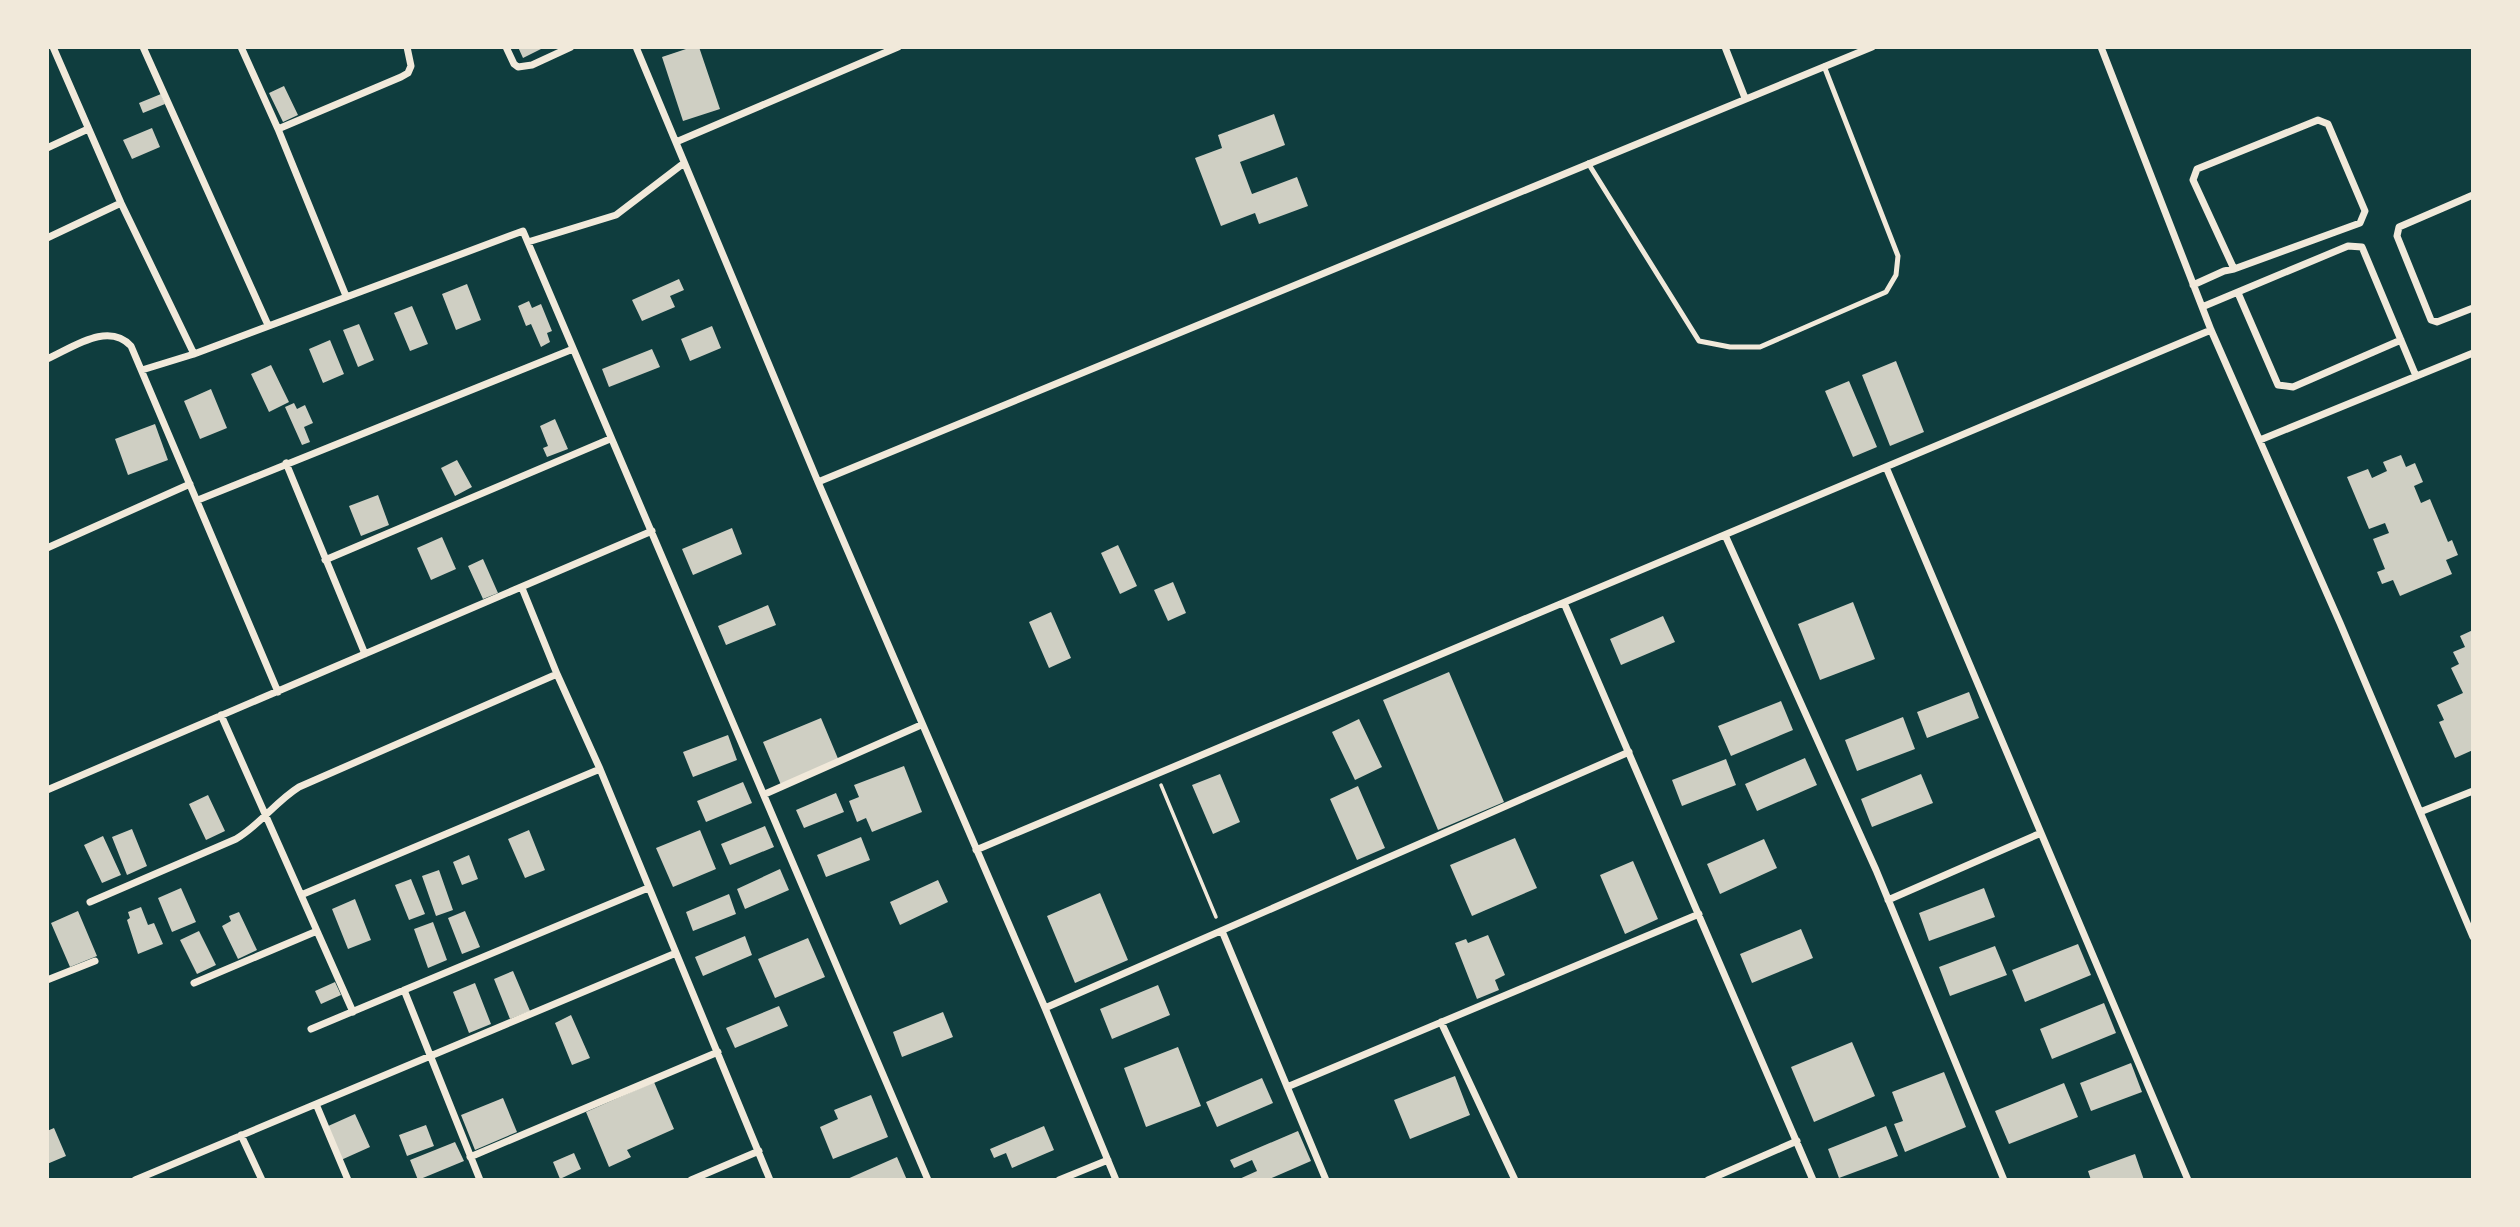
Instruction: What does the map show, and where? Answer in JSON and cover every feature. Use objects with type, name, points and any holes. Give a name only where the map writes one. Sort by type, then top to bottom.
[{"type":"street","points":[[53,47],[121,203],[194,354]]},
{"type":"street","points":[[144,47],[268,325]]},
{"type":"street","points":[[241,47],[278,129],[346,296]]},
{"type":"street","points":[[278,129],[401,78],[408,73],[411,66],[407,47]]},
{"type":"street","points":[[506,47],[518,67],[532,65],[570,47]]},
{"type":"street","points":[[636,47],[818,482],[1045,1008],[1116,1180]]},
{"type":"street","points":[[676,142],[898,47]]},
{"type":"street","points":[[1725,47],[1745,98]]},
{"type":"street","points":[[818,482],[1872,47]]},
{"type":"street","points":[[2101,47],[2211,330],[2473,937]]},
{"type":"street","points":[[2193,285],[2224,271],[2234,269],[2360,223],[2365,212],[2328,124],[2318,120],[2197,169],[2193,180],[2234,269]]},
{"type":"street","points":[[47,149],[88,129]]},
{"type":"street","points":[[528,242],[616,215],[684,163]]},
{"type":"street","points":[[2473,195],[2399,227],[2397,236],[2431,320],[2437,322],[2473,308]]},
{"type":"street","points":[[47,238],[121,203]]},
{"type":"street","points":[[142,370],[194,354],[523,231],[928,1180]]},
{"type":"street","points":[[2202,307],[2348,246],[2362,247],[2416,376]]},
{"type":"street","points":[[2238,293],[2278,385],[2293,387],[2402,340]]},
{"type":"street","points":[[976,850],[2211,330]]},
{"type":"street","points":[[47,359],[101,335],[113,334],[123,338],[131,346],[278,692]]},
{"type":"street","points":[[198,500],[573,349]]},
{"type":"street","points":[[2260,440],[2473,353]]},
{"type":"street","points":[[325,561],[610,439]]},
{"type":"street","points":[[286,463],[365,654]]},
{"type":"street","points":[[1886,467],[2188,1180]]},
{"type":"street","points":[[47,548],[190,484]]},
{"type":"street","points":[[47,790],[652,531]]},
{"type":"street","points":[[1725,535],[1888,900],[2004,1180]]},
{"type":"street","points":[[522,588],[770,1180]]},
{"type":"street","points":[[1564,603],[1813,1180]]},
{"type":"street","points":[[90,902],[236,839],[299,787],[557,674]]},
{"type":"street","points":[[221,715],[353,1012]]},
{"type":"street","points":[[765,794],[921,725]]},
{"type":"street","points":[[1045,1008],[1629,752]]},
{"type":"street","points":[[301,895],[600,769]]},
{"type":"street","points":[[2420,812],[2473,791]]},
{"type":"street","points":[[1888,900],[2041,833]]},
{"type":"street","points":[[311,1029],[648,888]]},
{"type":"street","points":[[1287,1087],[1699,914]]},
{"type":"street","points":[[194,983],[317,931]]},
{"type":"street","points":[[1222,931],[1325,1180]]},
{"type":"street","points":[[141,1179],[676,953]]},
{"type":"street","points":[[47,980],[94,961]]},
{"type":"street","points":[[404,990],[480,1180]]},
{"type":"street","points":[[1441,1022],[1515,1180]]},
{"type":"street","points":[[470,1157],[718,1052]]},
{"type":"street","points":[[316,1104],[348,1180]]},
{"type":"street","points":[[241,1135],[262,1180]]},
{"type":"street","points":[[1707,1180],[1797,1141]]},
{"type":"street","points":[[691,1180],[759,1151]]},
{"type":"street","points":[[1059,1180],[1108,1160]]},
{"type":"lane","points":[[1588,163],[1699,341],[1730,347],[1760,347],[1886,292],[1896,275],[1898,256],[1824,66]]},
{"type":"path","points":[[1156,774],[1222,931]]},
{"type":"building","points":[[518,47],[545,47],[523,58]]},
{"type":"building","points":[[699,47],[720,109],[683,121],[662,57]]},
{"type":"building","points":[[284,86],[298,115],[283,122],[269,93]]},
{"type":"building","points":[[161,94],[165,104],[143,113],[139,103]]},
{"type":"building","points":[[1274,114],[1285,145],[1240,162],[1252,194],[1297,177],[1308,206],[1259,224],[1255,213],[1221,226],[1195,158],[1222,148],[1218,135]]},
{"type":"building","points":[[152,128],[160,147],[132,159],[123,140]]},
{"type":"building","points":[[679,279],[684,290],[670,296],[675,307],[642,321],[632,300]]},
{"type":"building","points":[[467,284],[481,320],[456,330],[442,294]]},
{"type":"building","points":[[529,301],[532,308],[541,304],[552,331],[547,333],[550,342],[541,347],[531,324],[526,326],[518,306]]},
{"type":"building","points":[[412,306],[428,344],[410,351],[394,313]]},
{"type":"building","points":[[359,324],[374,360],[358,367],[343,330]]},
{"type":"building","points":[[712,326],[721,348],[690,361],[681,339]]},
{"type":"building","points":[[330,340],[344,374],[323,383],[309,349]]},
{"type":"building","points":[[652,349],[660,367],[609,387],[602,369]]},
{"type":"building","points":[[1896,361],[1924,432],[1890,446],[1862,375]]},
{"type":"building","points":[[271,365],[289,402],[269,412],[251,374]]},
{"type":"building","points":[[1849,381],[1877,447],[1853,457],[1825,391]]},
{"type":"building","points":[[211,389],[227,428],[200,439],[184,401]]},
{"type":"building","points":[[294,403],[297,409],[305,405],[313,423],[304,427],[310,442],[302,445],[285,407]]},
{"type":"building","points":[[555,419],[568,449],[547,457],[543,448],[548,446],[540,426]]},
{"type":"building","points":[[155,424],[168,460],[128,475],[115,439]]},
{"type":"building","points":[[2401,455],[2406,467],[2415,463],[2423,482],[2414,486],[2421,503],[2430,499],[2448,542],[2452,540],[2458,555],[2446,560],[2452,574],[2400,596],[2393,580],[2382,584],[2377,572],[2385,569],[2373,539],[2389,533],[2385,523],[2369,529],[2347,477],[2368,469],[2372,478],[2387,471],[2383,462]]},
{"type":"building","points":[[457,460],[472,487],[455,496],[441,468]]},
{"type":"building","points":[[378,495],[389,525],[361,536],[349,506]]},
{"type":"building","points":[[732,528],[742,554],[693,575],[682,549]]},
{"type":"building","points":[[442,537],[456,569],[431,580],[417,548]]},
{"type":"building","points":[[1118,545],[1137,586],[1120,594],[1101,553]]},
{"type":"building","points":[[483,559],[498,593],[483,599],[468,566]]},
{"type":"building","points":[[1173,582],[1186,613],[1168,621],[1154,590]]},
{"type":"building","points":[[1853,602],[1875,659],[1820,680],[1798,624]]},
{"type":"building","points":[[768,605],[776,625],[726,645],[718,626]]},
{"type":"building","points":[[1051,612],[1071,658],[1049,668],[1029,622]]},
{"type":"building","points":[[1663,616],[1675,642],[1621,665],[1610,639]]},
{"type":"building","points":[[2473,630],[2473,750],[2455,758],[2439,722],[2444,720],[2437,705],[2463,693],[2451,668],[2459,664],[2453,652],[2465,647],[2460,636]]},
{"type":"building","points":[[1449,672],[1504,802],[1438,830],[1383,700]]},
{"type":"building","points":[[1969,692],[1979,718],[1927,738],[1917,712]]},
{"type":"building","points":[[1781,701],[1793,730],[1731,756],[1718,726]]},
{"type":"building","points":[[1903,717],[1915,749],[1857,771],[1845,740]]},
{"type":"building","points":[[821,718],[839,761],[781,785],[763,742]]},
{"type":"building","points":[[1359,719],[1382,767],[1355,780],[1332,732]]},
{"type":"building","points":[[728,735],[737,760],[693,777],[683,752]]},
{"type":"building","points":[[1805,758],[1817,785],[1757,811],[1745,784]]},
{"type":"building","points":[[1726,759],[1736,785],[1682,806],[1672,780]]},
{"type":"building","points":[[904,766],[922,812],[872,832],[866,818],[857,822],[849,801],[859,797],[854,785]]},
{"type":"building","points":[[1220,774],[1240,822],[1213,834],[1192,785]]},
{"type":"building","points":[[1921,774],[1933,803],[1872,827],[1861,799]]},
{"type":"building","points":[[743,782],[752,803],[706,822],[697,801]]},
{"type":"building","points":[[1358,786],[1385,848],[1357,860],[1330,799]]},
{"type":"building","points":[[836,793],[844,812],[804,828],[796,810]]},
{"type":"building","points":[[208,795],[225,831],[206,840],[189,804]]},
{"type":"building","points":[[765,826],[774,847],[730,865],[721,844]]},
{"type":"building","points":[[132,829],[147,866],[127,875],[112,837]]},
{"type":"building","points":[[529,830],[545,870],[525,878],[508,839]]},
{"type":"building","points":[[700,830],[716,869],[673,887],[656,848]]},
{"type":"building","points":[[103,836],[121,875],[102,883],[84,845]]},
{"type":"building","points":[[861,837],[870,860],[826,877],[817,855]]},
{"type":"building","points":[[1515,838],[1537,888],[1472,916],[1450,865]]},
{"type":"building","points":[[1764,839],[1777,868],[1720,894],[1707,864]]},
{"type":"building","points":[[469,855],[478,879],[462,885],[453,862]]},
{"type":"building","points":[[1633,861],[1658,919],[1625,934],[1600,875]]},
{"type":"building","points":[[780,869],[789,890],[745,909],[737,889]]},
{"type":"building","points":[[439,870],[453,910],[436,916],[422,876]]},
{"type":"building","points":[[411,879],[425,914],[409,920],[395,885]]},
{"type":"building","points":[[938,880],[948,902],[900,925],[890,902]]},
{"type":"building","points":[[181,888],[196,922],[172,932],[158,898]]},
{"type":"building","points":[[1984,888],[1995,917],[1929,941],[1919,913]]},
{"type":"building","points":[[1100,893],[1128,960],[1075,983],[1047,916]]},
{"type":"building","points":[[729,894],[736,914],[693,931],[686,912]]},
{"type":"building","points":[[355,899],[371,940],[348,949],[332,909]]},
{"type":"building","points":[[141,907],[148,925],[154,923],[163,944],[138,954],[127,920],[130,918],[128,912]]},
{"type":"building","points":[[78,911],[97,956],[70,967],[51,923]]},
{"type":"building","points":[[465,911],[480,947],[462,954],[448,918]]},
{"type":"building","points":[[239,912],[257,950],[238,959],[222,926],[231,921],[229,916]]},
{"type":"building","points":[[433,922],[447,960],[428,968],[414,929]]},
{"type":"building","points":[[1801,929],[1813,958],[1752,983],[1740,954]]},
{"type":"building","points":[[199,931],[216,965],[197,974],[180,940]]},
{"type":"building","points":[[1488,935],[1505,975],[1495,980],[1499,990],[1477,999],[1455,943],[1466,939],[1468,943]]},
{"type":"building","points":[[745,936],[752,955],[703,976],[695,957]]},
{"type":"building","points":[[808,938],[825,977],[775,998],[758,959]]},
{"type":"building","points":[[2078,944],[2091,975],[2025,1002],[2012,970]]},
{"type":"building","points":[[1995,946],[2007,975],[1950,996],[1939,967]]},
{"type":"building","points":[[513,971],[530,1011],[510,1019],[494,979]]},
{"type":"building","points":[[335,982],[341,995],[321,1004],[315,991]]},
{"type":"building","points":[[475,983],[491,1024],[469,1033],[453,992]]},
{"type":"building","points":[[1158,985],[1170,1015],[1112,1039],[1100,1009]]},
{"type":"building","points":[[2104,1003],[2116,1033],[2052,1059],[2040,1029]]},
{"type":"building","points":[[779,1006],[788,1026],[735,1048],[726,1028]]},
{"type":"building","points":[[943,1012],[953,1037],[902,1057],[893,1032]]},
{"type":"building","points":[[571,1015],[590,1058],[572,1065],[555,1023]]},
{"type":"building","points":[[1852,1042],[1875,1096],[1814,1122],[1791,1067]]},
{"type":"building","points":[[1178,1047],[1201,1106],[1146,1127],[1124,1068]]},
{"type":"building","points":[[2131,1063],[2142,1092],[2091,1111],[2080,1083]]},
{"type":"building","points":[[1944,1072],[1966,1127],[1905,1152],[1894,1124],[1903,1121],[1892,1092]]},
{"type":"building","points":[[1455,1076],[1470,1115],[1410,1139],[1394,1100]]},
{"type":"building","points":[[1262,1078],[1273,1103],[1217,1127],[1206,1102]]},
{"type":"building","points":[[654,1082],[674,1129],[627,1150],[631,1157],[609,1167],[586,1112]]},
{"type":"building","points":[[2064,1083],[2078,1117],[2009,1144],[1995,1111]]},
{"type":"building","points":[[871,1095],[888,1137],[833,1159],[820,1127],[838,1119],[834,1110]]},
{"type":"building","points":[[503,1098],[517,1132],[475,1150],[461,1115]]},
{"type":"building","points":[[355,1114],[370,1147],[341,1160],[326,1127]]},
{"type":"building","points":[[426,1125],[434,1146],[407,1156],[399,1135]]},
{"type":"building","points":[[1044,1126],[1054,1150],[1012,1168],[1006,1153],[994,1158],[990,1149]]},
{"type":"building","points":[[1886,1126],[1898,1156],[1839,1178],[1828,1149]]},
{"type":"building","points":[[54,1128],[66,1156],[47,1164],[47,1131]]},
{"type":"building","points":[[1298,1131],[1311,1161],[1267,1180],[1237,1180],[1257,1171],[1252,1160],[1234,1168],[1230,1160]]},
{"type":"building","points":[[455,1142],[464,1161],[418,1180],[410,1160]]},
{"type":"building","points":[[574,1153],[581,1169],[560,1179],[553,1162]]},
{"type":"building","points":[[2135,1154],[2144,1180],[2091,1180],[2088,1171]]},
{"type":"building","points":[[897,1157],[907,1180],[845,1180]]}]
